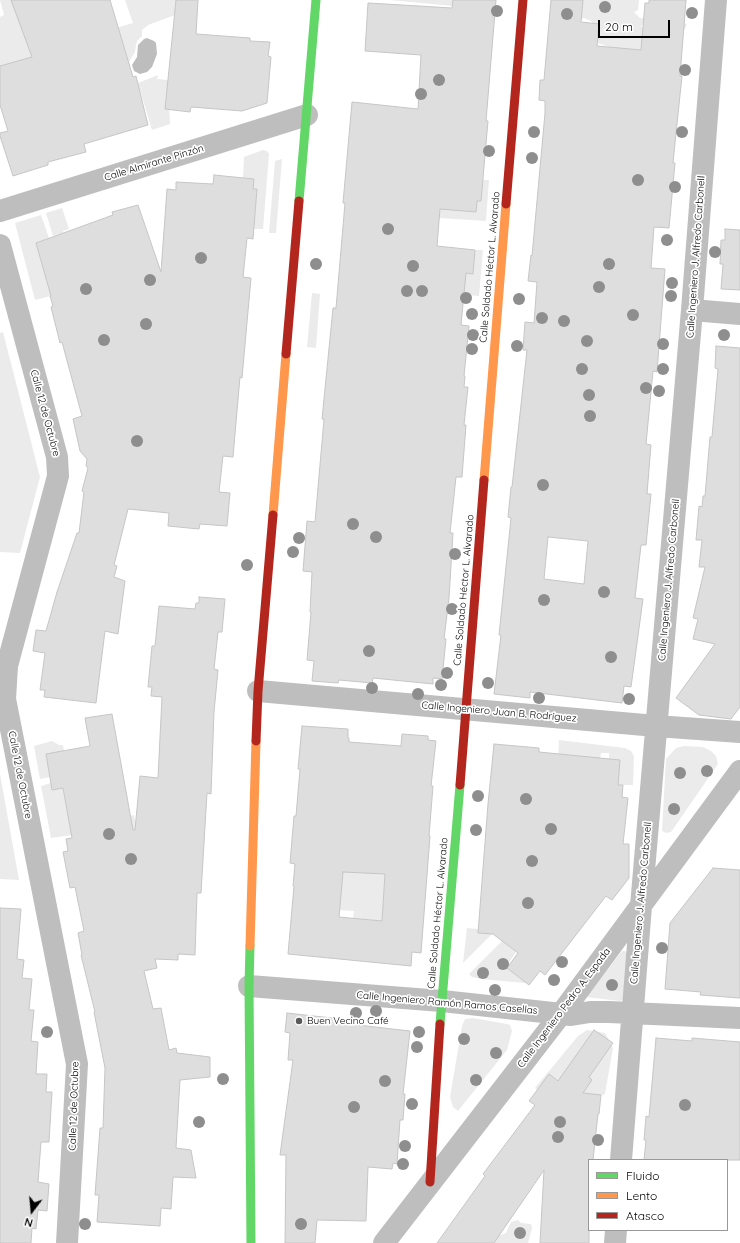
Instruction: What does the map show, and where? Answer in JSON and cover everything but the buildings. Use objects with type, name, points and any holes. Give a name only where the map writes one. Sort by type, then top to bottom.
[{"type":"street","points":[[251,1243],[249,986],[258,691],[316,0]]},
{"type":"street","name":"Calle Soldado Héctor L. Alvarado","points":[[430,1182],[442,1001],[523,0]]},
{"type":"street","name":"Calle Ingeniero J. Alfredo Carbonell","points":[[621,1159],[632,1012],[692,310],[716,0]]},
{"type":"street","name":"Calle Almirante Pinzón","points":[[0,211],[307,115]]},
{"type":"street","name":"Calle 12 de Octubre","points":[[0,246],[57,457],[58,476],[7,666],[4,699],[77,1064],[67,1243]]},
{"type":"street","points":[[692,310],[740,314]]},
{"type":"street","name":"Calle Ingeniero Juan B. Rodríguez","points":[[258,691],[740,732]]},
{"type":"street","name":"Calle Ingeniero Pedro A. Espada","points":[[384,1243],[561,1014],[740,771]]},
{"type":"street","name":"Calle Ingeniero Ramón Ramos Casellas","points":[[249,986],[442,1001],[571,1015],[599,1012],[632,1012],[740,1018]]},
{"type":"street","points":[[614,1243],[616,1231]]},
{"type":"shaded area","points":[[0,0],[18,0],[15,10],[20,24],[85,41],[0,66],[0,17],[4,15]]},
{"type":"shaded area","points":[[125,0],[176,0],[175,15],[148,25],[142,30],[142,36],[137,41],[135,52],[129,62],[122,39],[95,47],[92,35],[133,23]]},
{"type":"shaded area","points":[[390,0],[453,0],[453,6]]},
{"type":"shaded area","points":[[577,0],[639,0],[638,10],[634,12],[640,18],[681,22],[687,24],[685,29],[679,32],[641,25],[643,30],[641,50],[612,48],[598,43],[598,32],[595,30],[591,21],[584,18],[575,21]]},
{"type":"shaded area","points":[[147,38],[156,43],[157,54],[152,67],[147,72],[140,74],[134,71],[132,65],[137,57],[138,45]]},
{"type":"shaded area","points":[[158,75],[157,79],[168,80],[170,124],[152,130],[138,83]]},
{"type":"shaded area","points":[[263,150],[267,151],[269,154],[263,229],[254,229],[257,190],[253,189],[254,179],[243,178],[244,157]]},
{"type":"shaded area","points":[[282,159],[276,233],[269,233],[275,161]]},
{"type":"shaded area","points":[[483,180],[489,180],[486,221],[439,218],[407,196],[481,201]]},
{"type":"shaded area","points":[[62,208],[69,229],[63,231],[66,239],[60,241],[58,234],[53,236],[46,213]]},
{"type":"shaded area","points":[[41,215],[49,238],[36,243],[48,285],[78,289],[35,300],[15,223]]},
{"type":"shaded area","points":[[475,250],[483,250],[479,296],[458,294],[466,273],[473,274]]},
{"type":"shaded area","points":[[312,293],[320,294],[316,348],[307,347]]},
{"type":"shaded area","points":[[3,332],[40,477],[20,553],[0,552],[0,333]]},
{"type":"shaded area","points":[[559,740],[625,748],[631,751],[634,756],[633,785],[618,785],[609,759],[609,753],[601,753],[600,759],[558,761]]},
{"type":"shaded area","points":[[52,741],[59,745],[63,745],[64,751],[46,754],[50,777],[40,779],[34,746]]},
{"type":"shaded area","points":[[684,746],[703,747],[711,751],[716,756],[718,764],[671,832],[666,833],[662,831],[666,759],[676,748]]},
{"type":"shaded area","points":[[0,774],[19,880],[0,879]]},
{"type":"shaded area","points":[[51,783],[52,790],[63,788],[67,812],[115,820],[134,815],[145,868],[86,833],[51,838],[41,786]]},
{"type":"shaded area","points":[[342,868],[385,874],[382,921],[353,918],[354,911],[339,910]]},
{"type":"shaded area","points":[[467,928],[478,929],[478,933],[492,934],[463,963]]},
{"type":"shaded area","points":[[507,936],[507,945],[516,952],[505,968],[525,983],[472,977],[469,974]]},
{"type":"shaded area","points":[[622,951],[626,951],[627,955],[623,1000],[620,1001],[586,997]]},
{"type":"shaded area","points":[[473,1018],[510,1025],[512,1031],[507,1050],[458,1111],[453,1107],[450,1097],[462,1026],[465,1019]]},
{"type":"shaded area","points":[[587,1030],[605,1033],[613,1048],[605,1094],[598,1097],[543,1095],[535,1088],[578,1036]]},
{"type":"shaded area","points":[[518,1220],[521,1223],[531,1224],[532,1228],[528,1243],[479,1243],[506,1233],[511,1222]]},
{"type":"traffic: fast","points":[[299,201],[316,0]]},
{"type":"traffic: fast","points":[[440,1024],[460,785]]},
{"type":"traffic: fast","points":[[250,946],[251,1243]]},
{"type":"traffic: slow","points":[[484,480],[506,204]]},
{"type":"traffic: slow","points":[[273,515],[286,354]]},
{"type":"traffic: slow","points":[[250,946],[256,741]]},
{"type":"traffic: jam","points":[[506,204],[523,0]]},
{"type":"traffic: jam","points":[[286,354],[299,201]]},
{"type":"traffic: jam","points":[[460,785],[484,480]]},
{"type":"traffic: jam","points":[[256,741],[258,691],[273,515]]},
{"type":"traffic: jam","points":[[430,1182],[440,1024]]},
{"type":"place","name":"Buen Vecino Café","points":[[299,1021]]}]
